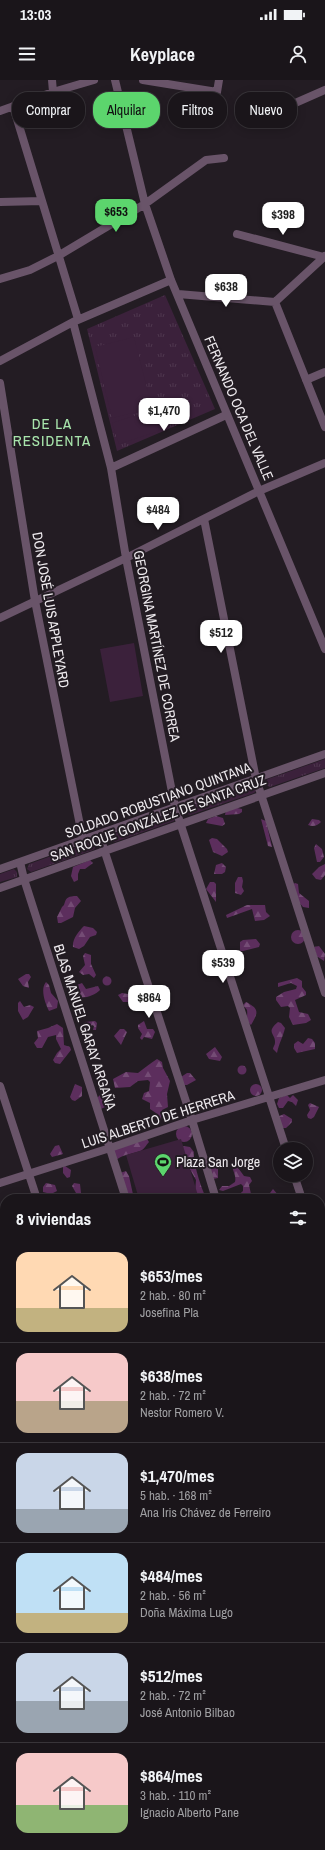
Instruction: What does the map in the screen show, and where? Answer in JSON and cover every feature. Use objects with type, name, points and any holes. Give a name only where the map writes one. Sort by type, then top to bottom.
[{"type":"street","points":[[52,80],[53,92],[94,80]]},
{"type":"street","name":"FERNANDO OCA DEL VALLE","points":[[115,80],[145,204],[171,280],[178,294],[226,415],[260,491],[325,649]]},
{"type":"street","points":[[143,80],[217,92],[219,80]]},
{"type":"street","points":[[297,102],[325,90]]},
{"type":"street","points":[[0,111],[12,106]]},
{"type":"street","name":"GEORGINA MARTÍNEZ DE CORREA","points":[[20,128],[58,256],[111,468],[126,558],[176,810],[284,1142]]},
{"type":"street","points":[[0,279],[30,270],[58,256],[145,204],[206,160],[224,158]]},
{"type":"street","points":[[0,202],[42,201]]},
{"type":"street","points":[[237,234],[325,256]]},
{"type":"street","points":[[178,294],[275,302],[325,256]]},
{"type":"street","points":[[0,361],[75,320],[171,280]]},
{"type":"street","points":[[275,302],[325,427]]},
{"type":"street","points":[[306,380],[325,372]]},
{"type":"street","name":"DON JOSÉ LUIS APPLEYARD","points":[[0,383],[35,601],[83,840]]},
{"type":"street","points":[[111,468],[226,415]]},
{"type":"street","points":[[0,618],[126,558],[260,491],[325,463]]},
{"type":"street","points":[[204,519],[257,782],[325,993]]},
{"type":"street","name":"SOLDADO ROBUSTIANO QUINTANA","points":[[0,869],[99,834],[176,810],[257,782],[325,754]]},
{"type":"street","name":"SAN ROQUE GONZÁLEZ DE SANTA CRUZ","points":[[0,888],[325,773]]},
{"type":"street","points":[[99,834],[214,1194]]},
{"type":"street","name":"BLAS MANUEL GARAY ARGAÑA","points":[[20,862],[24,879],[124,1194]]},
{"type":"street","name":"LUIS ALBERTO DE HERRERA","points":[[0,1183],[192,1120],[270,1098],[325,1080]]},
{"type":"street","points":[[0,1086],[35,1194]]},
{"type":"street","points":[[296,1182],[300,1194]]},
{"type":"green space","points":[[165,295],[215,409],[117,451],[87,329]]},
{"type":"green space","points":[[134,337],[152,408],[112,418],[95,347]]},
{"type":"green space","points":[[153,410],[159,431],[119,444],[112,423]]},
{"type":"green space","points":[[134,643],[143,696],[110,702],[100,649]]},
{"type":"green space","points":[[325,759],[325,768],[270,787],[266,785],[265,782],[268,779]]},
{"type":"green space","points":[[251,785],[255,787],[256,791],[254,793],[190,815],[186,813],[188,807]]},
{"type":"green space","points":[[237,808],[242,809],[242,812],[239,814],[225,815],[226,810]]},
{"type":"green space","points":[[174,814],[174,821],[115,842],[110,840],[110,837],[113,834]]},
{"type":"green space","points":[[216,816],[223,818],[225,824],[222,826],[206,823],[208,819]]},
{"type":"green space","points":[[261,819],[266,821],[272,847],[268,846]]},
{"type":"green space","points":[[312,819],[319,820],[321,822],[315,826],[308,825]]},
{"type":"green space","points":[[212,838],[217,839],[228,852],[222,856],[213,852],[209,840]]},
{"type":"green space","points":[[91,842],[95,844],[95,848],[93,850],[31,872],[27,869],[29,864]]},
{"type":"green space","points":[[316,844],[322,849],[324,857],[320,862],[317,862],[314,848]]},
{"type":"green space","points":[[90,860],[93,863],[85,869],[80,869],[78,880],[74,882],[71,876],[73,867]]},
{"type":"green space","points":[[222,863],[226,867],[225,872],[222,874],[214,874],[216,865]]},
{"type":"green space","points":[[325,864],[325,875],[321,880],[316,879],[312,874],[319,867]]},
{"type":"green space","points":[[14,869],[17,872],[17,877],[0,882],[0,874]]},
{"type":"green space","points":[[238,877],[242,877],[243,881],[242,887],[244,891],[241,895],[235,893],[235,883]]},
{"type":"green space","points":[[210,882],[214,882],[216,884],[216,902],[206,889]]},
{"type":"green space","points":[[295,883],[298,884],[299,893],[309,901],[309,908],[303,907],[297,900],[292,885]]},
{"type":"green space","points":[[77,896],[81,901],[75,908],[73,917],[58,923],[57,917],[66,899]]},
{"type":"green space","points":[[247,905],[265,905],[266,912],[270,916],[264,920],[255,921],[252,909],[227,918],[226,915]]},
{"type":"green space","points":[[84,926],[93,928],[97,932],[96,935],[90,937],[84,946],[79,949],[73,947],[75,938]]},
{"type":"green space","points":[[298,930],[303,932],[305,937],[303,942],[298,944],[293,942],[291,937],[293,932]]},
{"type":"green space","points":[[256,939],[260,944],[259,947],[240,951],[240,942],[243,940]]},
{"type":"green space","points":[[319,946],[325,954],[324,961],[317,957],[314,947]]},
{"type":"green space","points":[[85,953],[91,955],[91,964],[96,975],[94,978],[89,974],[83,975],[79,972],[85,965],[83,956]]},
{"type":"green space","points":[[26,974],[29,974],[31,977],[28,982],[29,988],[23,986],[18,979]]},
{"type":"green space","points":[[107,976],[112,981],[107,986],[102,981]]},
{"type":"green space","points":[[297,978],[302,981],[302,987],[306,992],[306,995],[295,1000],[299,1012],[308,1014],[311,1020],[306,1023],[293,1025],[289,1017],[290,1008],[288,1006],[281,1007],[276,1000],[276,997],[284,992],[296,989],[297,986],[291,983],[278,987],[278,983]]},
{"type":"green space","points":[[46,982],[49,985],[51,993],[58,1001],[57,1008],[49,1011],[43,992]]},
{"type":"green space","points":[[82,983],[86,989],[98,986],[100,990],[90,996],[78,997],[80,990],[77,985]]},
{"type":"green space","points":[[135,988],[140,1005],[129,1008],[129,1002],[123,1002],[118,995],[122,993],[128,994]]},
{"type":"green space","points":[[20,1001],[24,1007],[30,1005],[34,1007],[28,1017],[23,1020],[18,1011],[18,1003]]},
{"type":"green space","points":[[246,1002],[256,1009],[256,1014],[251,1025],[247,1020],[247,1010],[243,1005]]},
{"type":"green space","points":[[95,1021],[97,1023],[96,1030],[93,1030],[94,1026],[92,1025],[90,1029],[86,1031],[84,1025],[85,1022]]},
{"type":"green space","points":[[144,1021],[147,1029],[153,1029],[155,1032],[152,1039],[144,1037],[142,1040],[140,1038],[142,1034],[138,1028],[138,1025]]},
{"type":"green space","points":[[278,1022],[285,1028],[277,1053],[273,1049],[275,1040],[272,1029]]},
{"type":"green space","points":[[57,1024],[63,1028],[64,1045],[70,1047],[71,1050],[60,1064],[55,1063],[53,1060],[61,1049],[56,1039],[56,1035],[48,1037],[42,1048],[37,1048],[34,1043],[38,1038],[37,1031]]},
{"type":"green space","points":[[120,1029],[124,1029],[127,1032],[121,1045],[114,1036]]},
{"type":"green space","points":[[308,1038],[312,1039],[315,1043],[315,1049],[297,1053],[294,1048],[294,1044],[298,1041],[303,1044]]},
{"type":"green space","points":[[215,1047],[222,1057],[220,1061],[209,1059],[206,1054]]},
{"type":"green space","points":[[157,1059],[162,1062],[163,1068],[170,1081],[167,1094],[168,1107],[162,1110],[161,1120],[158,1122],[156,1113],[150,1109],[150,1103],[142,1099],[144,1093],[149,1091],[150,1082],[148,1080],[138,1081],[130,1087],[115,1088],[113,1079],[126,1072],[138,1073]]},
{"type":"green space","points":[[240,1066],[244,1066],[246,1070],[244,1074],[240,1074],[238,1072],[238,1068]]},
{"type":"green space","points":[[187,1073],[190,1073],[196,1080],[187,1085],[182,1085],[181,1077]]},
{"type":"green space","points":[[75,1084],[82,1087],[82,1096],[75,1101],[70,1097]]},
{"type":"green space","points":[[256,1084],[260,1086],[262,1090],[260,1094],[256,1096],[252,1094],[250,1090],[252,1086]]},
{"type":"green space","points":[[108,1091],[113,1095],[111,1099],[113,1105],[109,1108],[105,1107],[101,1109],[96,1099],[102,1093]]},
{"type":"green space","points":[[220,1095],[229,1099],[227,1102],[215,1103],[209,1107],[207,1105],[206,1099]]},
{"type":"green space","points":[[287,1095],[290,1098],[293,1095],[298,1100],[296,1106],[292,1102],[288,1101],[283,1108],[279,1108],[277,1104],[279,1098]]},
{"type":"green space","points":[[310,1103],[319,1107],[314,1117],[311,1119],[308,1118],[307,1115],[310,1110],[308,1105]]},
{"type":"green space","points":[[284,1114],[292,1119],[292,1122],[286,1128],[283,1128],[277,1117]]},
{"type":"green space","points":[[184,1126],[191,1131],[192,1134],[187,1141],[184,1142],[177,1137],[176,1134],[181,1127]]},
{"type":"green space","points":[[146,1137],[149,1142],[143,1150],[123,1156],[113,1162],[112,1151]]},
{"type":"green space","name":"Plaza San Jorge","points":[[181,1139],[198,1194],[138,1194],[126,1155]]},
{"type":"green space","points":[[59,1145],[63,1154],[52,1157],[50,1154],[55,1146]]},
{"type":"green space","points":[[184,1146],[190,1147],[194,1152],[194,1161],[205,1194],[195,1193],[196,1180],[179,1150]]},
{"type":"green space","points":[[211,1161],[218,1163],[224,1162],[227,1164],[218,1169],[218,1178],[213,1179],[208,1162]]},
{"type":"green space","points":[[233,1161],[244,1176],[250,1177],[252,1181],[249,1185],[251,1194],[240,1194],[243,1191],[243,1186],[241,1184],[223,1191],[219,1190],[222,1186],[229,1186],[235,1182],[232,1164]]},
{"type":"green space","points":[[65,1166],[71,1170],[70,1177],[67,1178],[63,1173],[63,1167]]},
{"type":"green space","points":[[126,1171],[129,1176],[133,1194],[126,1194],[120,1173]]},
{"type":"green space","points":[[46,1183],[55,1185],[57,1191],[51,1194],[43,1192],[43,1187]]},
{"type":"green space","points":[[74,1183],[80,1184],[81,1193],[76,1193],[72,1186]]},
{"type":"green space","points":[[273,1189],[277,1194],[270,1194]]},
{"type":"place","name":"Plaza San Jorge","points":[[163,1177]]},
{"type":"district","name":"DE LA RESIDENTA","points":[[52,432]]}]
